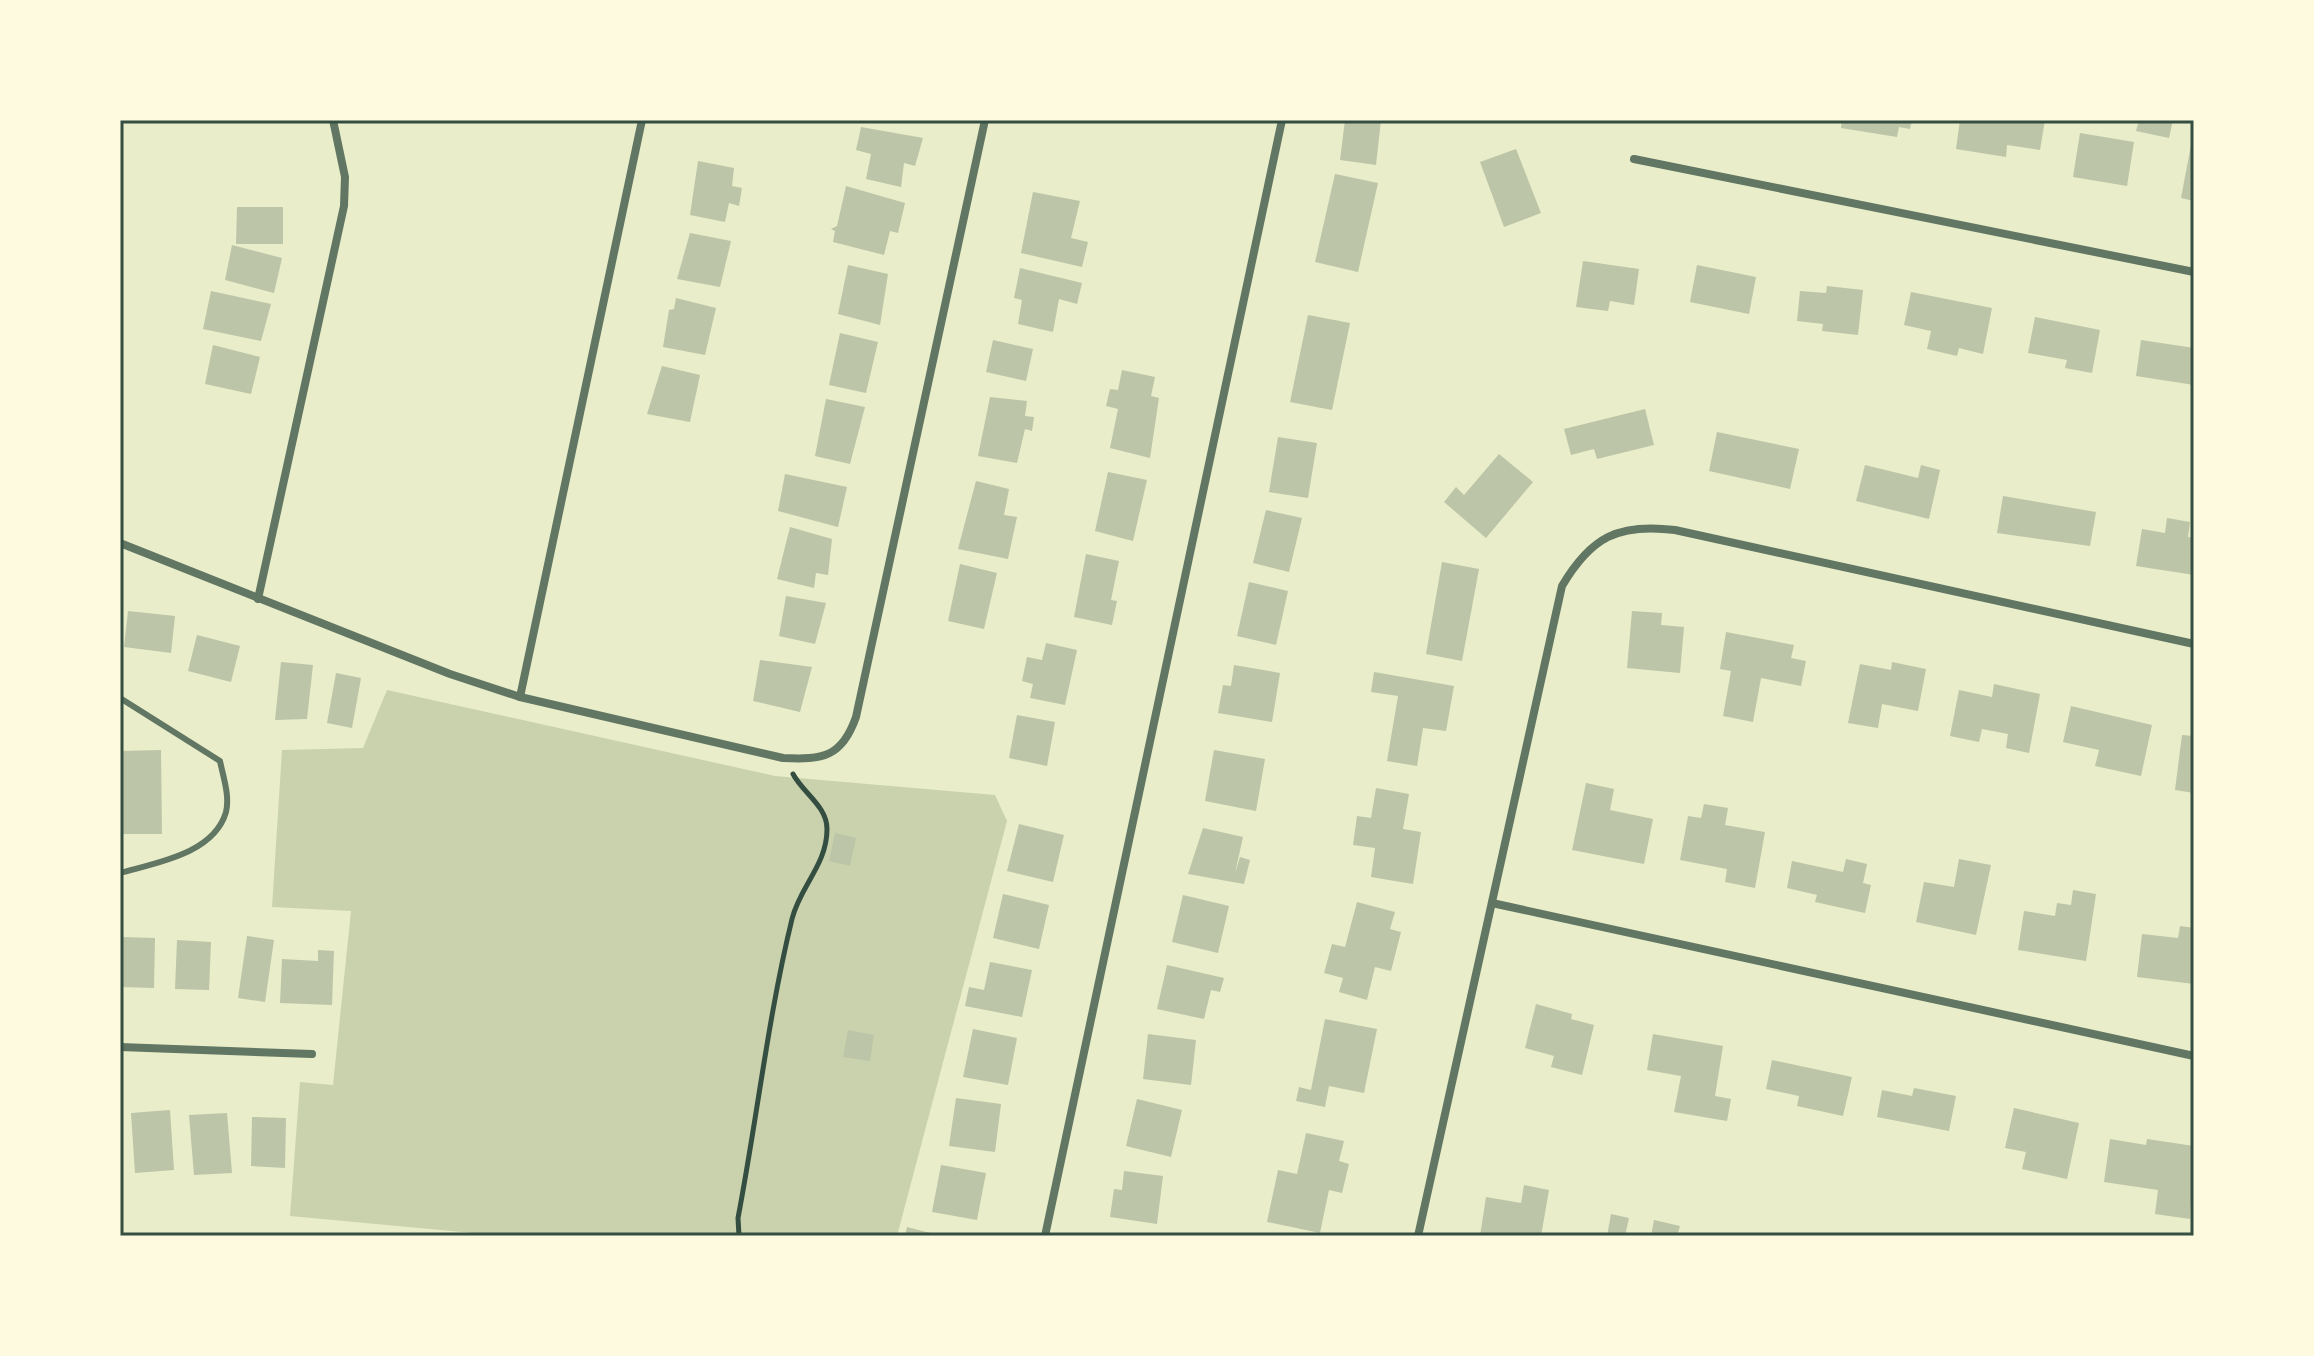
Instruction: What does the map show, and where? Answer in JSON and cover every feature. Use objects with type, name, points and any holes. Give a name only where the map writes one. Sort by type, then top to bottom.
[{"type":"street","points":[[258,599],[344,206],[345,177],[333,120]]},
{"type":"street","points":[[520,697],[642,120]]},
{"type":"street","points":[[120,543],[450,674],[520,697],[783,758],[825,756],[844,742],[856,717],[985,120]]},
{"type":"street","points":[[1045,1236],[1282,120]]},
{"type":"street","points":[[1634,159],[2194,272]]},
{"type":"street","points":[[1418,1236],[1562,586],[1577,561],[1591,547],[1626,529],[1645,526],[1675,530],[2194,644]]},
{"type":"street","points":[[1492,903],[2194,1056]]},
{"type":"street","points":[[120,1047],[312,1054]]},
{"type":"lane","points":[[120,698],[220,761],[226,812],[214,833],[186,853],[120,873]]},
{"type":"path","points":[[739,1236],[738,1218],[793,917],[821,862],[827,831],[826,818],[820,807],[801,789],[783,758]]},
{"type":"green space","points":[[387,690],[775,776],[995,795],[1007,821],[897,1236],[505,1236],[290,1216],[300,1082],[333,1085],[351,911],[272,907],[282,750],[363,748]]},
{"type":"building","points":[[1345,120],[1381,120],[1376,165],[1340,160]]},
{"type":"building","points":[[1842,120],[1912,120],[1910,129],[1899,127],[1897,137],[1841,128]]},
{"type":"building","points":[[1960,120],[2045,120],[2040,150],[2007,145],[2006,157],[1956,149]]},
{"type":"building","points":[[2139,120],[2173,120],[2169,138],[2136,131]]},
{"type":"building","points":[[861,127],[923,138],[915,166],[904,163],[901,187],[866,179],[871,154],[856,150]]},
{"type":"building","points":[[2080,133],[2134,142],[2127,186],[2073,177]]},
{"type":"building","points":[[2191,145],[2194,146],[2194,201],[2181,198]]},
{"type":"building","points":[[1516,149],[1541,213],[1504,227],[1480,162]]},
{"type":"building","points":[[698,161],[734,168],[732,186],[742,188],[739,206],[729,203],[725,222],[690,215]]},
{"type":"building","points":[[1335,174],[1378,183],[1358,272],[1315,262]]},
{"type":"building","points":[[846,186],[905,203],[898,233],[890,231],[884,255],[833,242],[835,231],[831,229],[837,226]]},
{"type":"building","points":[[1033,192],[1080,201],[1071,238],[1088,242],[1082,267],[1021,253]]},
{"type":"building","points":[[237,207],[283,207],[283,244],[236,244]]},
{"type":"building","points":[[690,233],[731,241],[720,287],[677,279]]},
{"type":"building","points":[[232,245],[282,258],[274,293],[225,280]]},
{"type":"building","points":[[1583,261],[1639,269],[1634,305],[1610,301],[1608,311],[1576,307]]},
{"type":"building","points":[[848,265],[888,274],[880,325],[838,314]]},
{"type":"building","points":[[1697,265],[1756,277],[1749,314],[1690,302]]},
{"type":"building","points":[[1020,268],[1082,283],[1077,304],[1059,299],[1053,332],[1018,324],[1022,300],[1014,298]]},
{"type":"building","points":[[1827,286],[1863,290],[1858,335],[1822,331],[1823,324],[1797,321],[1800,291],[1826,293]]},
{"type":"building","points":[[211,291],[271,304],[261,341],[203,329]]},
{"type":"building","points":[[1911,292],[1992,308],[1983,354],[1959,348],[1957,356],[1927,349],[1931,331],[1904,325]]},
{"type":"building","points":[[676,298],[716,308],[705,355],[663,347],[669,310],[674,309]]},
{"type":"building","points":[[1308,315],[1350,323],[1332,410],[1290,402]]},
{"type":"building","points":[[2035,317],[2100,330],[2092,373],[2065,368],[2067,360],[2028,353]]},
{"type":"building","points":[[840,333],[878,342],[866,393],[829,385]]},
{"type":"building","points":[[993,340],[1033,349],[1026,381],[986,372]]},
{"type":"building","points":[[2141,340],[2194,348],[2194,385],[2136,376]]},
{"type":"building","points":[[213,345],[260,357],[251,394],[205,384]]},
{"type":"building","points":[[662,366],[700,375],[690,422],[647,414]]},
{"type":"building","points":[[1122,370],[1155,377],[1151,396],[1159,398],[1150,458],[1110,448],[1118,409],[1106,406],[1110,389],[1118,390]]},
{"type":"building","points":[[990,397],[1027,401],[1025,416],[1034,417],[1032,431],[1025,429],[1017,463],[978,456]]},
{"type":"building","points":[[826,399],[865,407],[850,464],[815,456]]},
{"type":"building","points":[[1645,409],[1654,445],[1597,459],[1594,449],[1571,455],[1564,429]]},
{"type":"building","points":[[1717,432],[1799,449],[1790,489],[1709,471]]},
{"type":"building","points":[[1278,437],[1317,443],[1308,498],[1269,492]]},
{"type":"building","points":[[1499,454],[1533,482],[1486,538],[1444,502],[1456,487],[1464,495]]},
{"type":"building","points":[[1865,465],[1918,478],[1921,465],[1940,470],[1929,519],[1856,501]]},
{"type":"building","points":[[1108,472],[1147,480],[1133,541],[1095,531]]},
{"type":"building","points":[[785,474],[847,487],[838,527],[778,511]]},
{"type":"building","points":[[976,481],[1009,489],[1004,515],[1017,517],[1008,559],[958,549]]},
{"type":"building","points":[[2003,496],[2096,512],[2090,546],[1997,533]]},
{"type":"building","points":[[1266,510],[1302,518],[1289,572],[1253,563]]},
{"type":"building","points":[[2167,518],[2190,522],[2188,537],[2194,538],[2194,575],[2136,566],[2142,529],[2165,533]]},
{"type":"building","points":[[790,527],[832,539],[828,575],[816,573],[814,588],[777,579]]},
{"type":"building","points":[[1086,554],[1119,561],[1111,600],[1117,601],[1112,625],[1074,617]]},
{"type":"building","points":[[1442,562],[1479,569],[1462,661],[1426,654]]},
{"type":"building","points":[[960,564],[997,573],[984,629],[948,621]]},
{"type":"building","points":[[1249,582],[1288,591],[1276,645],[1237,636]]},
{"type":"building","points":[[786,596],[826,603],[815,644],[779,636]]},
{"type":"building","points":[[128,611],[175,616],[171,653],[124,647]]},
{"type":"building","points":[[1632,611],[1662,613],[1661,625],[1684,627],[1680,673],[1627,668]]},
{"type":"building","points":[[1726,632],[1794,645],[1791,658],[1806,661],[1801,686],[1761,678],[1753,722],[1723,716],[1731,671],[1720,669]]},
{"type":"building","points":[[197,635],[240,646],[231,682],[188,671]]},
{"type":"building","points":[[1046,643],[1077,650],[1065,705],[1030,698],[1033,684],[1022,681],[1027,657],[1042,660]]},
{"type":"building","points":[[760,660],[812,667],[800,712],[753,701]]},
{"type":"building","points":[[281,662],[313,665],[307,719],[275,720]]},
{"type":"building","points":[[1892,662],[1926,669],[1918,711],[1882,704],[1878,728],[1848,723],[1860,664],[1891,670]]},
{"type":"building","points":[[1234,665],[1280,673],[1272,722],[1218,713],[1223,685],[1231,686]]},
{"type":"building","points":[[1374,672],[1454,686],[1446,731],[1423,728],[1417,766],[1387,761],[1398,696],[1371,692]]},
{"type":"building","points":[[336,673],[361,678],[352,728],[327,723]]},
{"type":"building","points":[[1994,684],[2040,694],[2029,753],[2006,748],[2008,734],[1982,729],[1979,742],[1950,736],[1959,690],[1992,697]]},
{"type":"building","points":[[2071,706],[2152,725],[2141,776],[2095,766],[2099,750],[2063,742]]},
{"type":"building","points":[[1017,715],[1055,722],[1047,766],[1009,758]]},
{"type":"building","points":[[2182,735],[2194,736],[2194,793],[2175,790]]},
{"type":"building","points":[[161,750],[162,834],[120,834],[120,751]]},
{"type":"building","points":[[1214,750],[1265,759],[1256,811],[1205,801]]},
{"type":"building","points":[[1586,783],[1614,789],[1610,810],[1653,819],[1644,864],[1572,850]]},
{"type":"building","points":[[1376,788],[1409,794],[1403,829],[1421,832],[1413,884],[1371,877],[1375,848],[1353,845],[1357,816],[1371,818]]},
{"type":"building","points":[[1704,804],[1728,808],[1725,825],[1765,832],[1755,888],[1725,882],[1727,869],[1680,860],[1688,816],[1701,818]]},
{"type":"building","points":[[1019,824],[1064,835],[1053,882],[1007,871]]},
{"type":"building","points":[[1203,828],[1243,837],[1235,873],[1240,857],[1250,860],[1244,884],[1188,874]]},
{"type":"building","points":[[835,833],[856,838],[850,866],[829,861]]},
{"type":"building","points":[[1846,859],[1867,864],[1863,883],[1871,885],[1865,913],[1815,902],[1817,895],[1787,888],[1792,861],[1843,872]]},
{"type":"building","points":[[1959,859],[1991,865],[1976,935],[1916,922],[1924,882],[1954,887]]},
{"type":"building","points":[[2073,890],[2096,894],[2086,961],[2018,950],[2024,911],[2055,916],[2057,903],[2071,905]]},
{"type":"building","points":[[1003,894],[1049,905],[1039,949],[993,938]]},
{"type":"building","points":[[1183,895],[1229,906],[1218,953],[1172,942]]},
{"type":"building","points":[[1357,902],[1395,912],[1390,929],[1401,932],[1391,971],[1375,967],[1367,1000],[1339,992],[1343,978],[1324,973],[1332,944],[1345,947]]},
{"type":"building","points":[[2180,926],[2194,928],[2194,984],[2137,977],[2142,934],[2178,938]]},
{"type":"building","points":[[247,936],[274,940],[265,1002],[238,998]]},
{"type":"building","points":[[121,937],[155,938],[154,988],[120,987]]},
{"type":"building","points":[[177,940],[211,942],[209,990],[175,989]]},
{"type":"building","points":[[318,950],[334,951],[332,1005],[280,1003],[282,959],[318,961]]},
{"type":"building","points":[[990,962],[1032,970],[1022,1017],[965,1006],[969,987],[984,990]]},
{"type":"building","points":[[1167,965],[1224,978],[1220,992],[1211,990],[1204,1019],[1157,1009]]},
{"type":"building","points":[[1536,1004],[1572,1014],[1571,1019],[1594,1025],[1582,1075],[1551,1067],[1554,1056],[1525,1048]]},
{"type":"building","points":[[1325,1019],[1377,1029],[1364,1093],[1329,1086],[1325,1107],[1296,1101],[1299,1087],[1311,1090]]},
{"type":"building","points":[[973,1029],[1017,1038],[1008,1085],[963,1077]]},
{"type":"building","points":[[848,1030],[874,1035],[870,1061],[843,1057]]},
{"type":"building","points":[[1148,1034],[1196,1040],[1191,1085],[1143,1079]]},
{"type":"building","points":[[1653,1034],[1723,1046],[1715,1096],[1731,1099],[1727,1121],[1674,1112],[1681,1076],[1647,1070]]},
{"type":"building","points":[[1772,1060],[1852,1077],[1843,1116],[1797,1106],[1799,1096],[1766,1089]]},
{"type":"building","points":[[1914,1088],[1956,1096],[1949,1131],[1877,1117],[1882,1090],[1912,1096]]},
{"type":"building","points":[[956,1098],[1001,1104],[995,1152],[949,1146]]},
{"type":"building","points":[[1137,1099],[1182,1110],[1171,1157],[1126,1146]]},
{"type":"building","points":[[2014,1108],[2079,1123],[2067,1179],[2022,1169],[2026,1152],[2005,1148]]},
{"type":"building","points":[[170,1110],[174,1170],[135,1173],[131,1113]]},
{"type":"building","points":[[227,1113],[232,1173],[194,1175],[189,1115]]},
{"type":"building","points":[[252,1117],[286,1118],[285,1168],[251,1166]]},
{"type":"building","points":[[1306,1133],[1344,1141],[1339,1161],[1349,1164],[1342,1193],[1329,1190],[1320,1233],[1267,1222],[1278,1170],[1297,1174]]},
{"type":"building","points":[[2110,1139],[2146,1145],[2147,1139],[2194,1146],[2190,1219],[2155,1214],[2158,1190],[2104,1182]]},
{"type":"building","points":[[941,1165],[986,1173],[977,1220],[932,1212]]},
{"type":"building","points":[[1124,1171],[1163,1176],[1157,1224],[1110,1217],[1114,1189],[1122,1190]]},
{"type":"building","points":[[1524,1185],[1549,1190],[1541,1236],[1480,1236],[1486,1197],[1521,1203]]},
{"type":"building","points":[[1611,1214],[1629,1218],[1625,1236],[1607,1236]]},
{"type":"building","points":[[1654,1220],[1680,1226],[1677,1236],[1651,1236]]},
{"type":"building","points":[[907,1227],[938,1235],[938,1236],[905,1236]]}]
